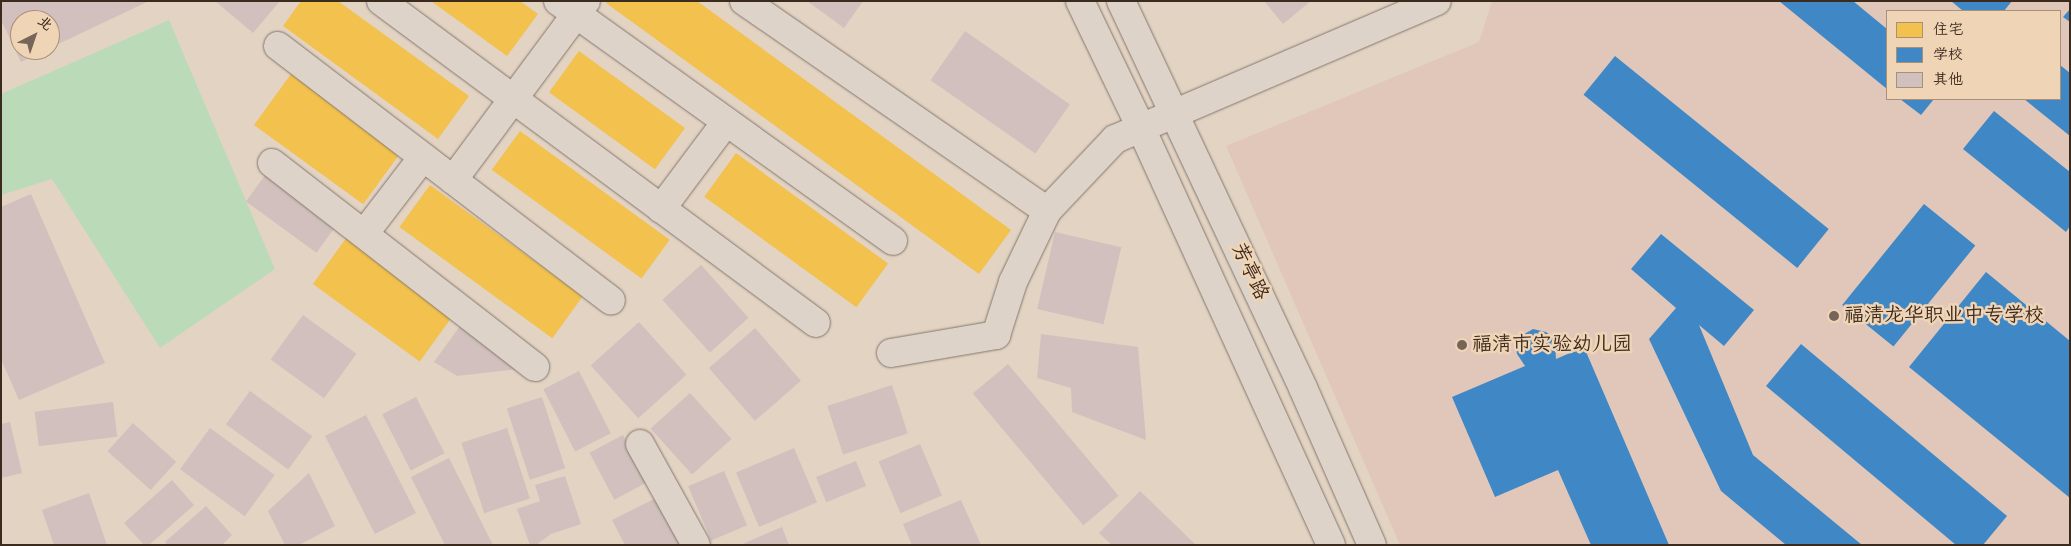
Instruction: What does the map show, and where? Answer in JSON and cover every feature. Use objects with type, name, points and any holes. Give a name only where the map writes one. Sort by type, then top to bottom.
[{"type":"street","points":[[381,1],[816,323]]},
{"type":"street","points":[[744,1],[1047,211]]},
{"type":"street","name":"芳亭路","points":[[1080,1],[1141,128],[1331,545]]},
{"type":"street","name":"芳亭路","points":[[1121,1],[1176,113],[1299,379],[1372,545]]},
{"type":"street","points":[[891,354],[996,336],[1013,282],[1047,211],[1115,139],[1437,1]]},
{"type":"street","points":[[453,180],[513,99],[573,5],[726,122],[893,241]]},
{"type":"street","points":[[278,46],[611,301]]},
{"type":"street","points":[[661,209],[726,122]]},
{"type":"street","points":[[364,234],[423,157]]},
{"type":"street","points":[[272,163],[535,367]]},
{"type":"street","points":[[640,444],[696,545]]},
{"type":"shaded area","name":"福清龙华职业中专学校","points":[[1492,1],[2070,1],[2070,545],[1400,545],[1226,146],[1479,42]]},
{"type":"green space","points":[[169,20],[275,269],[160,348],[52,179],[1,195],[1,94]]},
{"type":"building: 住宅","points":[[301,1],[338,1],[469,96],[438,139],[283,26]]},
{"type":"building: 住宅","points":[[431,1],[520,1],[538,14],[507,56]]},
{"type":"building: 住宅","points":[[607,1],[697,1],[1011,230],[979,274],[606,3]]},
{"type":"building: 住宅","points":[[579,51],[685,128],[655,169],[549,92]]},
{"type":"building: 住宅","points":[[291,74],[400,153],[363,204],[254,125]]},
{"type":"building: 住宅","points":[[520,131],[670,240],[641,279],[492,170]]},
{"type":"building: 住宅","points":[[736,153],[888,264],[856,307],[704,197]]},
{"type":"building: 住宅","points":[[430,185],[583,296],[552,338],[399,227]]},
{"type":"building: 住宅","points":[[347,237],[454,315],[420,362],[313,284]]},
{"type":"building: 学校","points":[[1779,1],[1853,1],[1886,28],[1886,88]]},
{"type":"building: 学校","points":[[1951,1],[2012,1],[2005,10],[1962,10]]},
{"type":"building: 学校","points":[[2070,9],[2070,22],[2063,17]]},
{"type":"building: 学校","points":[[1615,56],[1829,229],[1797,268],[1584,95]]},
{"type":"building: 学校","points":[[2061,66],[2070,73],[2070,136],[2025,100],[2061,100]]},
{"type":"building: 学校","points":[[1901,100],[1933,100],[1921,115]]},
{"type":"building: 学校","points":[[1994,111],[2070,172],[2070,226],[2066,232],[1963,149]]},
{"type":"building: 学校","points":[[1924,204],[1975,246],[1893,347],[1842,305]]},
{"type":"building: 学校","points":[[1661,234],[1754,310],[1724,346],[1699,325],[1753,455],[1862,545],[1786,545],[1721,491],[1649,339],[1676,308],[1631,269]]},
{"type":"building: 学校","points":[[1986,272],[2070,341],[2070,498],[1909,367]]},
{"type":"building: 学校","points":[[1533,329],[1546,332],[1552,337],[1555,342],[1556,359],[1584,347],[1669,545],[1591,545],[1558,470],[1495,497],[1452,397],[1525,366],[1517,354],[1516,347],[1521,336]]},
{"type":"building: 学校","points":[[1801,344],[2007,516],[1983,545],[1956,545],[1766,386]]},
{"type":"building: 其他","points":[[1,1],[149,1],[60,43],[60,10],[10,10],[10,39],[1,20]]},
{"type":"building: 其他","points":[[215,1],[280,1],[253,33]]},
{"type":"building: 其他","points":[[807,1],[863,1],[844,28]]},
{"type":"building: 其他","points":[[1264,1],[1311,1],[1283,24]]},
{"type":"building: 其他","points":[[965,31],[1070,104],[1035,154],[931,80]]},
{"type":"building: 其他","points":[[266,174],[336,225],[316,253],[246,202]]},
{"type":"building: 其他","points":[[31,194],[105,363],[19,400],[1,359],[1,207]]},
{"type":"building: 其他","points":[[1055,232],[1121,247],[1103,324],[1037,309]]},
{"type":"building: 其他","points":[[701,265],[749,318],[710,353],[662,300]]},
{"type":"building: 其他","points":[[303,315],[356,354],[324,398],[271,359]]},
{"type":"building: 其他","points":[[639,322],[687,375],[638,418],[591,365]]},
{"type":"building: 其他","points":[[460,326],[519,369],[457,376],[434,362]]},
{"type":"building: 其他","points":[[755,328],[801,381],[755,421],[709,368]]},
{"type":"building: 其他","points":[[1041,334],[1138,347],[1146,440],[1072,412],[1071,388],[1037,378]]},
{"type":"building: 其他","points":[[1008,364],[1119,496],[1083,525],[973,394]]},
{"type":"building: 其他","points":[[579,371],[611,433],[575,452],[543,389]]},
{"type":"building: 其他","points":[[892,385],[908,434],[843,455],[827,406]]},
{"type":"building: 其他","points":[[250,391],[312,436],[288,469],[226,424]]},
{"type":"building: 其他","points":[[690,393],[731,439],[692,475],[651,428]]},
{"type":"building: 其他","points":[[416,397],[445,453],[411,470],[382,414]]},
{"type":"building: 其他","points":[[542,397],[565,468],[530,480],[507,408]]},
{"type":"building: 其他","points":[[113,402],[117,437],[39,446],[35,412]]},
{"type":"building: 其他","points":[[366,415],[416,513],[375,534],[325,436]]},
{"type":"building: 其他","points":[[10,422],[22,473],[1,478],[1,424]]},
{"type":"building: 其他","points":[[133,423],[176,462],[151,490],[108,451]]},
{"type":"building: 其他","points":[[210,428],[275,475],[245,516],[180,469]]},
{"type":"building: 其他","points":[[507,428],[530,498],[484,513],[461,443]]},
{"type":"building: 其他","points":[[623,435],[648,482],[614,500],[589,453]]},
{"type":"building: 其他","points":[[920,444],[942,496],[900,513],[879,462]]},
{"type":"building: 其他","points":[[794,448],[817,502],[759,527],[736,473]]},
{"type":"building: 其他","points":[[449,458],[493,545],[445,545],[411,477]]},
{"type":"building: 其他","points":[[856,461],[866,486],[826,502],[816,477]]},
{"type":"building: 其他","points":[[724,471],[747,525],[711,541],[688,486]]},
{"type":"building: 其他","points":[[309,473],[335,526],[299,545],[285,545],[268,511]]},
{"type":"building: 其他","points":[[565,476],[581,524],[551,534],[536,545],[530,545],[517,509],[540,501],[535,485]]},
{"type":"building: 其他","points":[[172,480],[194,505],[149,545],[144,545],[124,523]]},
{"type":"building: 其他","points":[[1140,491],[1196,545],[1112,545],[1099,533]]},
{"type":"building: 其他","points":[[89,493],[107,545],[54,545],[42,510]]},
{"type":"building: 其他","points":[[656,498],[680,545],[625,545],[612,520]]},
{"type":"building: 其他","points":[[961,500],[981,545],[912,545],[903,524]]},
{"type":"building: 其他","points":[[206,506],[232,535],[222,545],[167,545],[165,542]]},
{"type":"building: 其他","points":[[782,527],[789,545],[740,545]]},
{"type":"place","name":"福清龙华职业中专学校","points":[[1834,316]]},
{"type":"place","name":"福清市实验幼儿园","points":[[1462,345]]}]
